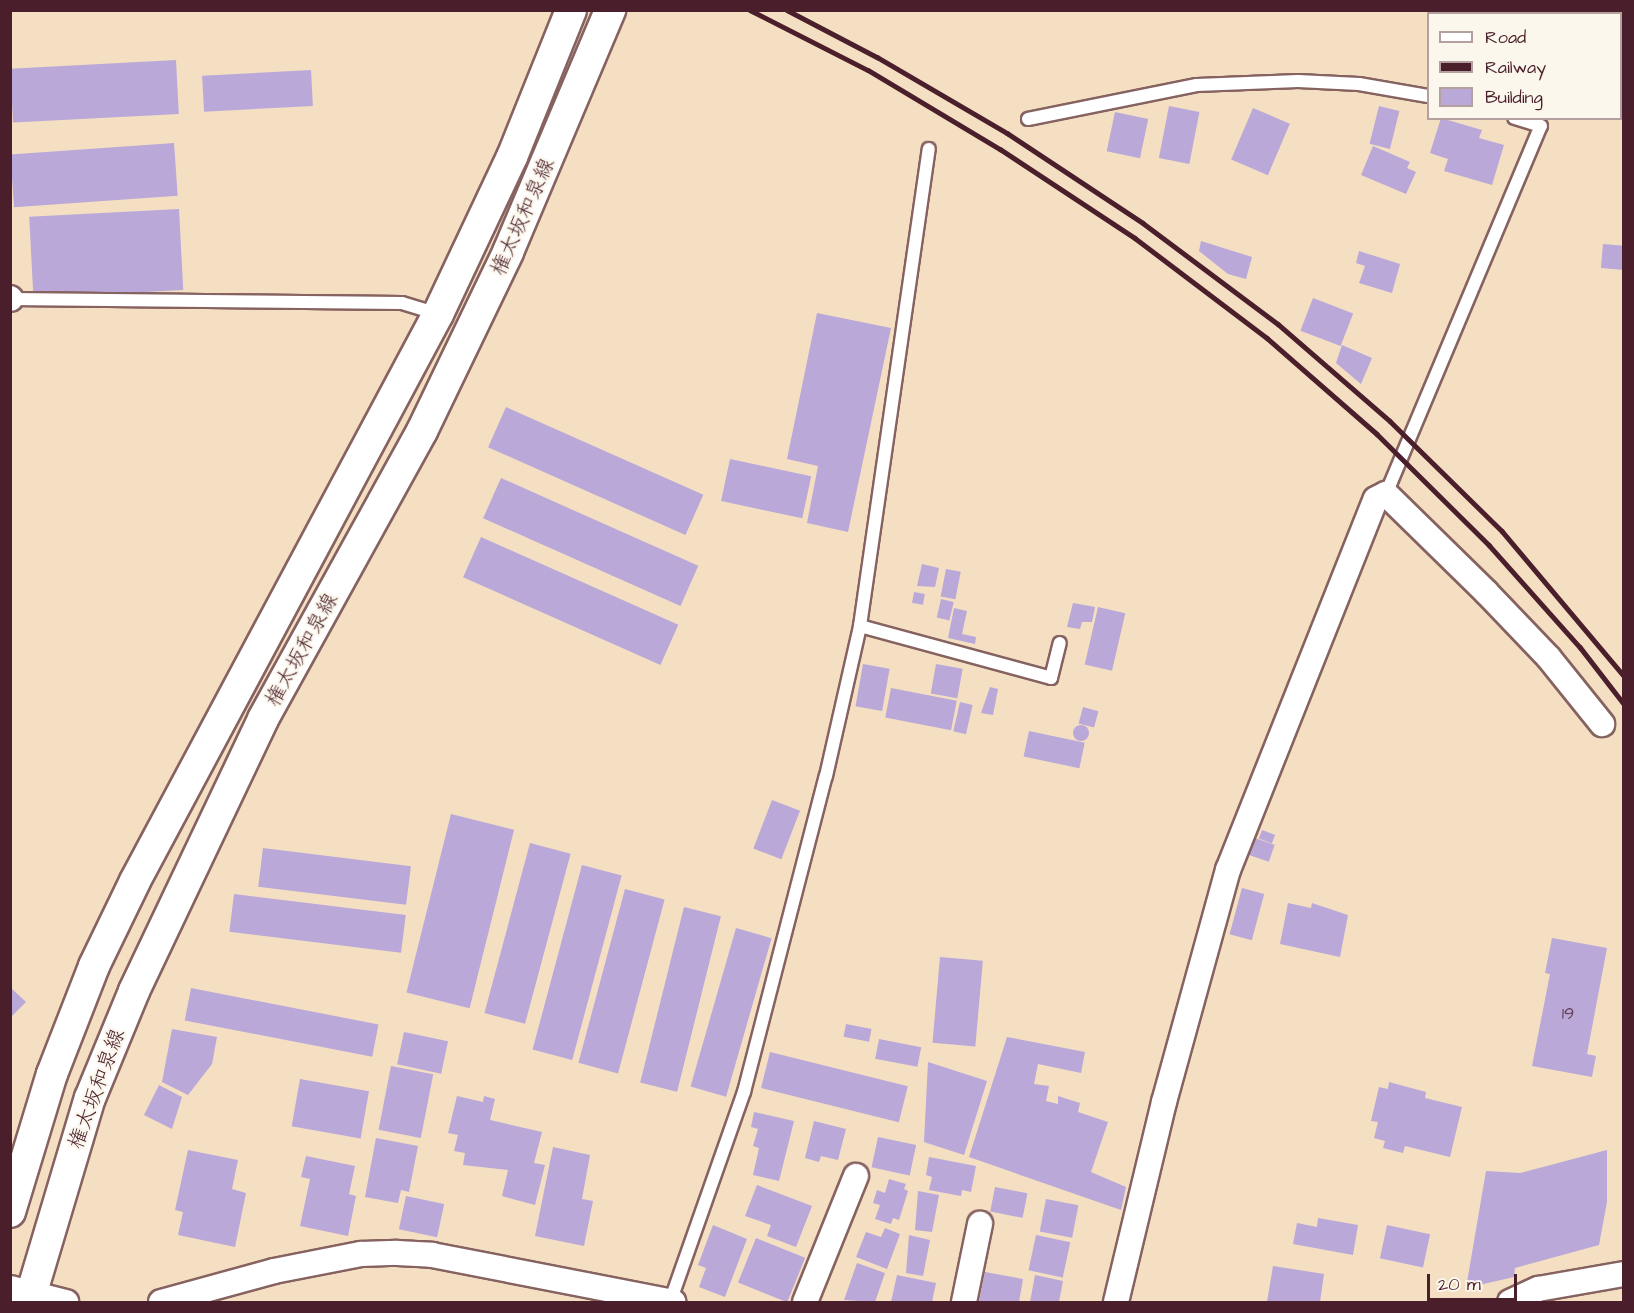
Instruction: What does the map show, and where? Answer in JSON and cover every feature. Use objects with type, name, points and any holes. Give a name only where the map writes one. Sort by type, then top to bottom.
[{"type":"street","name":"権太坂和泉線","points":[[10,1212],[52,1074],[94,966],[135,881],[438,315],[512,157],[571,10]]},
{"type":"street","name":"権太坂和泉線","points":[[23,1295],[90,1098],[138,980],[263,719],[422,431],[513,242],[610,10]]},
{"type":"street","points":[[1116,1302],[1152,1148],[1228,870],[1339,585],[1376,500],[1386,494],[1549,658],[1602,723]]},
{"type":"street","points":[[805,1302],[856,1176]]},
{"type":"street","points":[[964,1302],[980,1224]]},
{"type":"street","points":[[161,1302],[274,1271],[361,1254],[397,1253],[432,1255],[671,1302]]},
{"type":"street","points":[[1510,1302],[1538,1289],[1623,1274]]},
{"type":"street","points":[[23,1295],[66,1302]]},
{"type":"lane","points":[[1028,119],[1197,85],[1308,81],[1359,84],[1427,96]]},
{"type":"lane","points":[[1386,494],[1541,126],[1521,120]]},
{"type":"lane","points":[[671,1302],[744,1092],[826,776],[860,626],[929,149]]},
{"type":"lane","points":[[11,299],[402,303],[438,315]]},
{"type":"lane","points":[[860,626],[1051,678],[1060,643]]},
{"type":"building","points":[[176,60],[179,114],[13,123],[10,69]]},
{"type":"building","points":[[311,70],[313,106],[204,112],[202,76]]},
{"type":"building","points":[[1169,106],[1199,112],[1189,164],[1159,158]]},
{"type":"building","points":[[1379,106],[1399,111],[1390,149],[1370,144]]},
{"type":"building","points":[[1253,108],[1290,124],[1268,175],[1231,160]]},
{"type":"building","points":[[1115,112],[1148,119],[1140,158],[1107,151]]},
{"type":"building","points":[[1440,120],[1482,130],[1479,138],[1504,145],[1492,185],[1444,171],[1448,159],[1430,153]]},
{"type":"building","points":[[174,143],[178,196],[14,207],[10,154]]},
{"type":"building","points":[[1373,146],[1410,162],[1407,168],[1416,172],[1406,194],[1361,175]]},
{"type":"building","points":[[179,209],[183,290],[33,298],[29,217]]},
{"type":"building","points":[[1201,241],[1252,257],[1246,279],[1228,274],[1199,251]]},
{"type":"building","points":[[1603,244],[1624,246],[1622,270],[1601,268]]},
{"type":"building","points":[[1359,251],[1400,264],[1392,293],[1359,283],[1365,266],[1356,263]]},
{"type":"building","points":[[1313,298],[1353,313],[1341,346],[1300,331]]},
{"type":"building","points":[[817,313],[891,328],[848,532],[807,523],[818,466],[787,459]]},
{"type":"building","points":[[1342,345],[1372,358],[1361,384],[1336,363]]},
{"type":"building","points":[[506,407],[703,495],[685,535],[488,447]]},
{"type":"building","points":[[730,459],[811,476],[802,518],[721,501]]},
{"type":"building","points":[[501,478],[698,566],[680,606],[483,518]]},
{"type":"building","points":[[481,537],[678,625],[660,665],[463,577]]},
{"type":"building","points":[[922,564],[939,568],[935,587],[917,586]]},
{"type":"building","points":[[946,569],[961,572],[955,599],[941,596]]},
{"type":"building","points":[[914,592],[925,594],[923,605],[912,603]]},
{"type":"building","points":[[941,599],[954,602],[949,620],[937,618]]},
{"type":"building","points":[[1073,603],[1095,607],[1092,622],[1082,622],[1080,629],[1067,627]]},
{"type":"building","points":[[1098,607],[1125,613],[1112,671],[1085,664]]},
{"type":"building","points":[[954,608],[967,611],[962,634],[976,637],[975,644],[948,638]]},
{"type":"building","points":[[863,664],[890,669],[882,711],[856,706]]},
{"type":"building","points":[[936,664],[963,669],[957,698],[931,694]]},
{"type":"building","points":[[990,687],[998,689],[993,715],[981,713]]},
{"type":"building","points":[[891,688],[957,701],[951,730],[885,717]]},
{"type":"building","points":[[960,702],[973,705],[966,734],[953,731]]},
{"type":"building","points":[[1083,707],[1098,711],[1094,728],[1079,723]]},
{"type":"building","points":[[1078,725],[1084,725],[1089,733],[1087,739],[1078,741],[1073,736],[1073,730]]},
{"type":"building","points":[[1029,731],[1085,743],[1079,768],[1024,756]]},
{"type":"building","points":[[772,800],[800,811],[781,859],[753,849]]},
{"type":"building","points":[[451,814],[514,830],[470,1008],[406,993]]},
{"type":"building","points":[[1262,830],[1275,835],[1272,843],[1259,838]]},
{"type":"building","points":[[1252,837],[1275,845],[1269,862],[1246,854]]},
{"type":"building","points":[[530,843],[571,854],[525,1024],[484,1013]]},
{"type":"building","points":[[263,848],[411,866],[406,905],[258,887]]},
{"type":"building","points":[[582,865],[622,876],[572,1060],[533,1049]]},
{"type":"building","points":[[1242,888],[1264,894],[1252,940],[1230,934]]},
{"type":"building","points":[[625,889],[665,900],[618,1073],[578,1063]]},
{"type":"building","points":[[234,894],[406,915],[401,953],[229,932]]},
{"type":"building","points":[[1288,903],[1311,908],[1312,903],[1348,915],[1340,957],[1280,944]]},
{"type":"building","points":[[684,907],[721,916],[677,1092],[640,1083]]},
{"type":"building","points":[[736,928],[772,938],[726,1097],[691,1087]]},
{"type":"building","points":[[1552,938],[1607,948],[1587,1054],[1596,1056],[1592,1077],[1532,1066],[1550,974],[1545,973]]},
{"type":"building","points":[[940,957],[983,961],[975,1046],[933,1043]]},
{"type":"building","points":[[10,987],[26,1002],[10,1018]]},
{"type":"building","points":[[191,988],[378,1024],[372,1057],[185,1020]]},
{"type":"building","points":[[846,1024],[872,1029],[869,1042],[844,1037]]},
{"type":"building","points":[[172,1029],[217,1037],[212,1064],[188,1095],[162,1082]]},
{"type":"building","points":[[404,1032],[448,1041],[441,1074],[397,1064]]},
{"type":"building","points":[[1007,1037],[1085,1052],[1081,1073],[1038,1064],[1034,1084],[1049,1086],[1046,1101],[1058,1104],[1058,1096],[1080,1103],[1078,1112],[1108,1122],[1091,1172],[1126,1187],[1121,1210],[969,1157]]},
{"type":"building","points":[[879,1039],[921,1047],[917,1067],[875,1059]]},
{"type":"building","points":[[770,1052],[908,1086],[899,1122],[761,1088]]},
{"type":"building","points":[[928,1062],[987,1081],[964,1155],[924,1142]]},
{"type":"building","points":[[391,1066],[433,1074],[421,1138],[379,1130]]},
{"type":"building","points":[[300,1079],[369,1091],[361,1138],[292,1126]]},
{"type":"building","points":[[1389,1082],[1426,1092],[1425,1098],[1462,1107],[1450,1157],[1405,1146],[1403,1153],[1383,1148],[1385,1141],[1374,1138],[1378,1122],[1371,1121],[1379,1087],[1388,1089]]},
{"type":"building","points":[[159,1085],[182,1097],[172,1129],[144,1115]]},
{"type":"building","points":[[457,1096],[483,1102],[484,1096],[495,1099],[490,1120],[542,1132],[534,1163],[545,1165],[535,1205],[502,1196],[508,1170],[463,1165],[465,1153],[454,1151],[458,1135],[448,1133]]},
{"type":"building","points":[[754,1112],[794,1121],[779,1181],[753,1175],[759,1148],[753,1146],[758,1129],[751,1127]]},
{"type":"building","points":[[814,1121],[846,1129],[838,1160],[821,1156],[819,1162],[805,1158]]},
{"type":"building","points":[[878,1137],[916,1145],[910,1175],[872,1167]]},
{"type":"building","points":[[376,1138],[418,1146],[409,1192],[401,1190],[398,1203],[365,1197]]},
{"type":"building","points":[[553,1147],[590,1155],[582,1199],[593,1201],[584,1246],[535,1236]]},
{"type":"building","points":[[188,1150],[238,1160],[232,1189],[246,1193],[235,1247],[178,1235],[183,1212],[175,1210]]},
{"type":"building","points":[[1607,1150],[1607,1202],[1599,1245],[1515,1268],[1514,1277],[1466,1288],[1486,1171],[1520,1173]]},
{"type":"building","points":[[306,1156],[355,1166],[349,1194],[356,1196],[348,1236],[300,1226],[310,1179],[301,1177]]},
{"type":"building","points":[[929,1157],[976,1166],[971,1192],[962,1190],[961,1196],[929,1190],[932,1177],[926,1175]]},
{"type":"building","points":[[889,1179],[906,1184],[904,1189],[908,1191],[899,1220],[893,1218],[891,1224],[875,1219],[880,1205],[873,1203],[877,1190],[885,1193]]},
{"type":"building","points":[[757,1185],[812,1206],[796,1247],[767,1236],[771,1225],[745,1216]]},
{"type":"building","points":[[995,1187],[1027,1193],[1023,1218],[990,1212]]},
{"type":"building","points":[[918,1191],[939,1195],[932,1232],[915,1230]]},
{"type":"building","points":[[406,1196],[444,1204],[437,1237],[399,1229]]},
{"type":"building","points":[[1046,1199],[1078,1205],[1072,1238],[1040,1231]]},
{"type":"building","points":[[1318,1218],[1358,1225],[1353,1255],[1293,1244],[1297,1223],[1317,1227]]},
{"type":"building","points":[[713,1225],[747,1239],[725,1297],[699,1287],[706,1268],[698,1265]]},
{"type":"building","points":[[1387,1225],[1430,1234],[1423,1267],[1380,1258]]},
{"type":"building","points":[[885,1228],[900,1234],[887,1269],[856,1257],[866,1232],[881,1237]]},
{"type":"building","points":[[909,1235],[930,1240],[923,1276],[906,1273]]},
{"type":"building","points":[[1036,1235],[1070,1242],[1063,1277],[1029,1270]]},
{"type":"building","points":[[756,1238],[805,1258],[787,1302],[738,1283]]},
{"type":"building","points":[[857,1263],[885,1273],[875,1302],[844,1300]]},
{"type":"building","points":[[1273,1266],[1324,1274],[1320,1302],[1267,1302]]},
{"type":"building","points":[[985,1272],[1023,1279],[1019,1302],[979,1302]]},
{"type":"building","points":[[897,1275],[936,1283],[932,1302],[891,1302]]},
{"type":"building","points":[[1035,1275],[1063,1281],[1059,1302],[1030,1302]]},
{"type":"railway","points":[[750,10],[868,70],[1000,149],[1135,238],[1267,338],[1377,434],[1489,545],[1580,647],[1624,704]]},
{"type":"railway","points":[[787,10],[877,57],[1007,133],[1143,223],[1278,324],[1390,421],[1502,531],[1624,676]]}]
